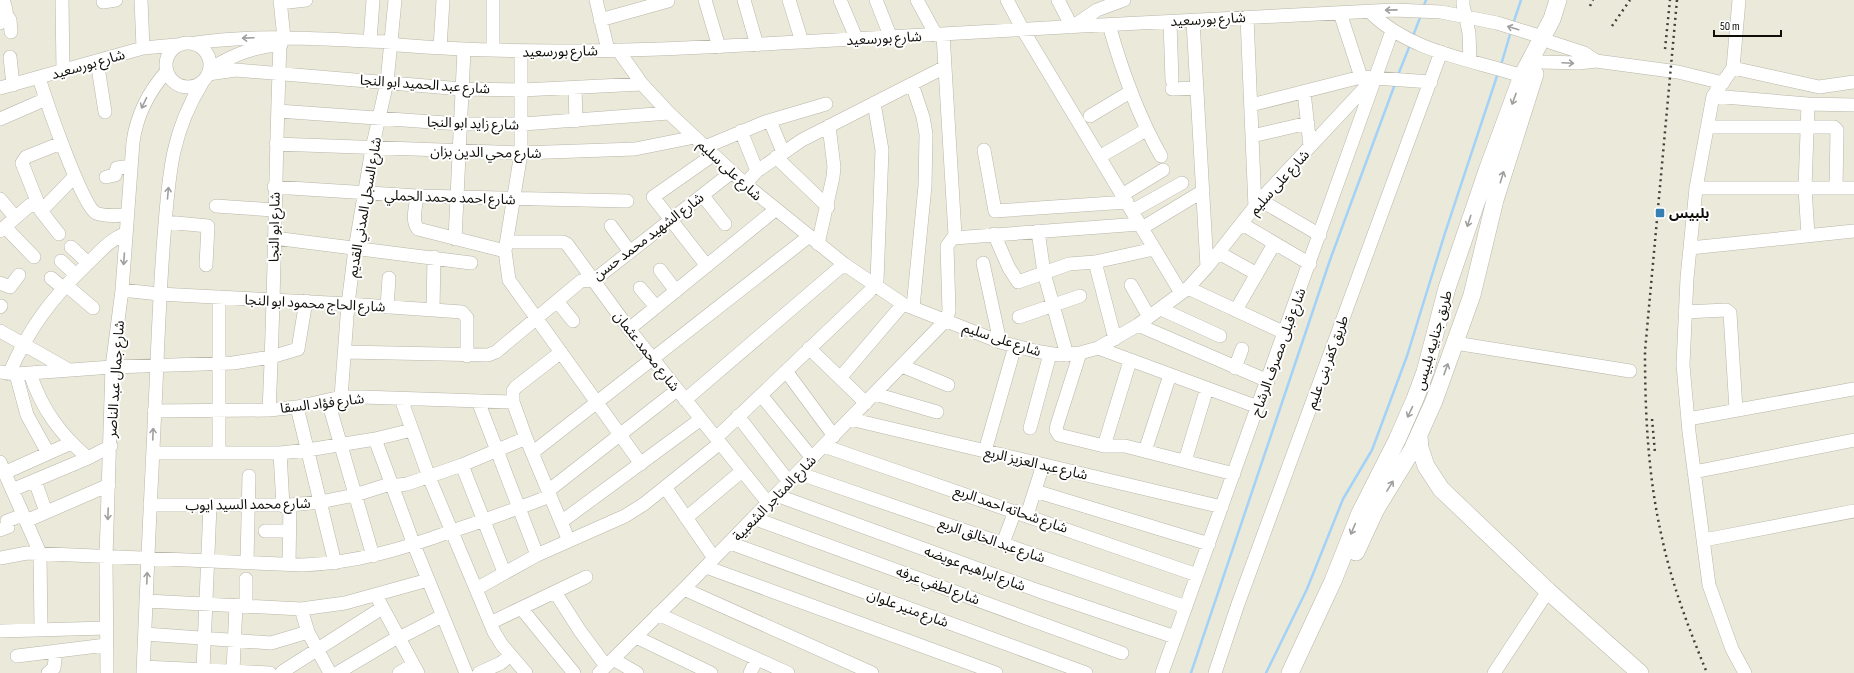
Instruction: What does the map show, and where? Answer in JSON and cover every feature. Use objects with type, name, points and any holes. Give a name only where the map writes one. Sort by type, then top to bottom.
[{"type":"main road","name":"طريق جنابيه بلبيس","points":[[1290,673],[1330,586],[1360,513],[1397,440],[1421,386],[1447,288],[1518,75],[1552,19],[1558,0]]},
{"type":"main road","name":"طريق جنابيه بلبيس","points":[[1303,673],[1376,509],[1415,443],[1455,343],[1472,295],[1493,206],[1540,62],[1540,37],[1562,17],[1566,0]]},
{"type":"main road","points":[[1447,288],[1472,295]]},
{"type":"main road","points":[[1397,440],[1405,448],[1415,443],[1420,448],[1426,466],[1441,490],[1548,592],[1640,673]]},
{"type":"street","points":[[4,0],[3,19],[10,20],[11,32]]},
{"type":"street","points":[[62,0],[62,71]]},
{"type":"street","points":[[103,2],[116,0]]},
{"type":"street","points":[[141,0],[143,48]]},
{"type":"street","points":[[280,2],[306,0]]},
{"type":"street","points":[[370,41],[372,0]]},
{"type":"street","name":"شارع السجل المدني القديم","points":[[335,399],[345,352],[348,304],[364,193],[394,45],[395,0]]},
{"type":"street","points":[[440,48],[443,0]]},
{"type":"street","points":[[493,0],[493,50]]},
{"type":"street","points":[[596,0],[600,20],[613,50]]},
{"type":"street","points":[[705,0],[719,46]]},
{"type":"street","points":[[744,0],[758,45]]},
{"type":"street","points":[[789,0],[802,42]]},
{"type":"street","points":[[840,0],[857,40]]},
{"type":"street","points":[[876,0],[892,38]]},
{"type":"street","points":[[917,0],[940,35],[945,67],[954,238]]},
{"type":"street","points":[[1007,0],[1023,30],[1154,249],[1185,291],[1236,310],[1285,333]]},
{"type":"street","points":[[1058,0],[1072,27],[1097,10],[1124,0]]},
{"type":"street","points":[[1464,0],[1463,5],[1469,33],[1470,61]]},
{"type":"street","points":[[1739,0],[1733,68],[1713,96],[1696,188],[1685,312],[1683,365],[1694,472],[1711,592],[1732,650],[1745,673]]},
{"type":"street","points":[[600,20],[642,4],[668,1]]},
{"type":"street","name":"شارع ابو النجا","points":[[269,410],[273,300],[274,188],[279,73],[282,42],[280,2]]},
{"type":"street","name":"شارع بورسعيد","points":[[196,43],[231,38],[282,42],[394,45],[521,52],[613,50],[857,40],[1247,17],[1370,12],[1411,7],[1497,24],[1540,37],[1584,53],[1596,61]]},
{"type":"street","points":[[1370,12],[1392,31],[1404,38],[1436,50],[1518,75]]},
{"type":"street","points":[[1340,13],[1372,80]]},
{"type":"street","points":[[1247,17],[1252,136],[1258,204],[1320,235]]},
{"type":"street","points":[[1193,21],[1207,267]]},
{"type":"street","points":[[1170,22],[1172,85],[1197,88]]},
{"type":"street","points":[[1109,25],[1130,92],[1146,130],[1161,156]]},
{"type":"street","name":"شارع قبلى مصرف الرشاح","points":[[1162,673],[1310,264],[1372,80],[1392,31]]},
{"type":"street","name":"شارع بورسعيد","points":[[207,75],[238,54],[253,48],[282,42],[370,41],[394,45]]},
{"type":"street","points":[[207,75],[192,87],[181,86],[172,80],[167,71],[166,59],[172,49],[185,42],[196,43],[208,54],[207,75],[186,110],[175,140],[170,172],[159,294],[143,670],[276,672],[317,651],[382,608]]},
{"type":"street","name":"شارع بورسعيد","points":[[0,88],[143,48],[176,46]]},
{"type":"street","points":[[456,239],[464,50]]},
{"type":"street","name":"شارع على سليم","points":[[613,50],[669,113],[745,184],[818,244],[875,285],[908,306],[1000,342],[1050,354],[1066,355],[1098,348],[1115,339],[1138,325],[1185,291],[1219,253],[1258,204],[1372,80]]},
{"type":"street","name":"طريق كفر بنى عليم","points":[[1215,673],[1238,604],[1436,50]]},
{"type":"street","points":[[521,52],[523,124],[521,153],[506,246],[509,280],[641,464]]},
{"type":"street","points":[[10,57],[13,85]]},
{"type":"street","points":[[97,61],[105,112]]},
{"type":"street","points":[[1540,62],[1580,63],[1596,61],[1678,72],[1723,83]]},
{"type":"street","points":[[745,184],[757,172],[780,154],[829,126],[945,67]]},
{"type":"street","points":[[1733,68],[1819,87],[1854,82]]},
{"type":"street","name":"شارع عبد الحميد ابو النجا","points":[[207,75],[236,70],[462,89],[522,90],[642,84]]},
{"type":"street","name":"شارع جمال عبد الناصر","points":[[107,673],[106,557],[111,446],[112,367],[122,290],[133,142],[139,116],[150,92],[167,71]]},
{"type":"street","points":[[39,78],[61,143],[75,176],[95,213],[127,215]]},
{"type":"street","points":[[1251,105],[1304,92],[1372,80],[1425,81]]},
{"type":"street","points":[[840,378],[908,306],[925,186],[926,134],[924,117],[912,84]]},
{"type":"street","points":[[575,88],[576,122]]},
{"type":"street","points":[[1090,116],[1130,92]]},
{"type":"street","points":[[1304,92],[1310,146]]},
{"type":"street","points":[[1713,96],[1808,104],[1854,105]]},
{"type":"street","points":[[0,119],[46,100]]},
{"type":"street","points":[[476,589],[504,572],[537,555],[626,516],[665,487],[718,441],[738,416],[875,285],[878,276],[882,150],[874,103]]},
{"type":"street","points":[[707,266],[653,197],[709,151],[741,131],[826,104]]},
{"type":"street","points":[[1808,104],[1805,188],[1808,236]]},
{"type":"street","name":"شارع زايد ابو النجا","points":[[278,111],[460,124],[576,122],[669,113]]},
{"type":"street","points":[[770,121],[780,154],[828,207]]},
{"type":"street","points":[[1252,136],[1308,123]]},
{"type":"street","points":[[818,244],[828,207],[834,167],[829,126]]},
{"type":"street","points":[[1707,127],[1836,128],[1836,188]]},
{"type":"street","points":[[1099,157],[1146,130]]},
{"type":"street","points":[[741,131],[757,172]]},
{"type":"street","name":"شارع محي الدين بزان","points":[[276,144],[372,149],[521,153],[635,149],[695,138]]},
{"type":"street","points":[[58,234],[47,220],[39,206],[22,165],[26,157],[61,143]]},
{"type":"street","points":[[984,150],[995,211],[1127,203],[1182,183]]},
{"type":"street","points":[[106,177],[115,175],[117,168],[131,166]]},
{"type":"street","points":[[1127,203],[1163,170]]},
{"type":"street","name":"شارع الشهيد محمد حسن","points":[[345,352],[467,356],[488,355],[496,352],[581,281],[594,280],[732,172]]},
{"type":"street","points":[[34,257],[3,229],[30,205],[46,206],[75,176]]},
{"type":"street","name":"شارع احمد محمد الحملي","points":[[274,188],[417,196],[627,201]]},
{"type":"street","points":[[1696,188],[1854,188]]},
{"type":"street","points":[[946,320],[949,311],[947,246],[954,238],[1038,231],[1141,226],[1203,191]]},
{"type":"street","points":[[417,196],[415,226],[422,231],[456,239],[506,246]]},
{"type":"street","points":[[703,196],[725,224]]},
{"type":"street","points":[[0,199],[15,217]]},
{"type":"street","points":[[216,206],[274,210]]},
{"type":"street","points":[[629,329],[775,210]]},
{"type":"street","points":[[166,222],[208,226],[206,265]]},
{"type":"street","points":[[1242,224],[1310,264]]},
{"type":"street","points":[[611,226],[630,252]]},
{"type":"street","points":[[1038,231],[1044,273],[1066,355]]},
{"type":"street","points":[[1690,248],[1854,232]]},
{"type":"street","points":[[48,453],[27,415],[8,374],[22,344],[39,318],[64,287],[108,243],[126,233]]},
{"type":"street","points":[[994,234],[1002,255],[1016,281],[1019,282],[1069,264],[1095,262],[1154,249]]},
{"type":"street","points":[[532,453],[808,236]]},
{"type":"street","points":[[274,238],[471,262]]},
{"type":"street","name":"شارع محمد عثمان","points":[[506,246],[565,242],[629,329],[700,419],[742,471],[772,499]]},
{"type":"street","points":[[1236,310],[1274,244]]},
{"type":"street","points":[[71,247],[88,263]]},
{"type":"street","points":[[1219,253],[1257,274]]},
{"type":"street","points":[[433,310],[434,257]]},
{"type":"street","points":[[61,261],[76,274]]},
{"type":"street","points":[[1095,262],[1115,339]]},
{"type":"street","points":[[983,263],[1000,342]]},
{"type":"street","points":[[685,400],[844,264]]},
{"type":"street","points":[[660,270],[676,291]]},
{"type":"street","points":[[0,283],[10,287],[19,275]]},
{"type":"street","points":[[51,278],[93,308]]},
{"type":"street","points":[[387,307],[389,278]]},
{"type":"street","points":[[1131,285],[1149,317]]},
{"type":"street","points":[[640,288],[656,307]]},
{"type":"street","name":"شارع الحاج محمود ابو النجا","points":[[122,290],[159,294],[348,304],[462,312],[467,318],[467,356]]},
{"type":"street","points":[[1019,317],[1080,296]]},
{"type":"street","points":[[218,451],[219,297]]},
{"type":"street","points":[[557,301],[573,321]]},
{"type":"street","points":[[8,374],[112,367],[219,364],[271,357],[296,351],[299,347],[306,302]]},
{"type":"street","points":[[1161,309],[1220,336]]},
{"type":"street","points":[[1685,312],[1726,310],[1730,313],[1736,410]]},
{"type":"street","name":"شارع المتاجر الشعبية","points":[[606,666],[730,543],[946,320]]},
{"type":"street","points":[[1138,325],[1268,381]]},
{"type":"street","points":[[0,331],[69,370]]},
{"type":"street","points":[[1455,343],[1630,371]]},
{"type":"street","points":[[985,451],[1015,346]]},
{"type":"street","points":[[809,348],[866,403]]},
{"type":"street","points":[[1098,348],[1258,407]]},
{"type":"street","points":[[1235,368],[1242,349]]},
{"type":"street","points":[[561,352],[516,387],[513,391],[513,402],[532,453],[569,541]]},
{"type":"street","points":[[1080,353],[1056,430],[1060,435],[1104,446],[1125,446],[1234,474]]},
{"type":"street","points":[[1030,428],[1050,354]]},
{"type":"street","points":[[1104,446],[1130,361]]},
{"type":"street","points":[[902,366],[948,385]]},
{"type":"street","points":[[786,371],[834,436]]},
{"type":"street","points":[[30,373],[46,410],[71,443],[88,458]]},
{"type":"street","points":[[1145,451],[1170,375]]},
{"type":"street","points":[[1185,461],[1207,388]]},
{"type":"street","points":[[1688,419],[1854,389]]},
{"type":"street","points":[[0,558],[14,554],[40,553],[289,564],[335,563],[373,556],[414,545],[484,521],[519,508],[549,494],[620,434],[677,390]]},
{"type":"street","points":[[875,394],[937,412]]},
{"type":"street","points":[[760,395],[812,458]]},
{"type":"street","name":"شارع فؤاد السقا","points":[[154,410],[269,410],[297,407],[335,399],[377,397],[513,402]]},
{"type":"street","points":[[335,399],[341,444],[373,556]]},
{"type":"street","points":[[401,399],[429,476],[490,623],[498,639],[526,673]]},
{"type":"street","points":[[478,401],[537,555]]},
{"type":"street","points":[[297,407],[335,563]]},
{"type":"street","points":[[738,416],[794,477]]},
{"type":"street","points":[[561,522],[700,419]]},
{"type":"street","name":"شارع عبد العزيز الربع","points":[[850,419],[1222,507]]},
{"type":"street","points":[[153,452],[280,452],[308,450],[375,439],[412,430]]},
{"type":"street","name":"شارع محمد السيد ايوب","points":[[150,506],[250,506],[320,502],[355,495],[390,484],[403,485],[462,465],[526,438]]},
{"type":"street","points":[[375,439],[390,484],[466,673]]},
{"type":"street","points":[[1694,472],[1854,440]]},
{"type":"street","points":[[41,630],[40,553],[2,467],[48,453],[71,443]]},
{"type":"street","points":[[12,490],[88,458],[111,446]]},
{"type":"street","name":"شارع شحاته احمد الربع","points":[[824,446],[1197,575]]},
{"type":"street","points":[[280,452],[290,531],[289,564]]},
{"type":"street","points":[[462,465],[504,572]]},
{"type":"street","points":[[1003,544],[1035,491],[1044,465]]},
{"type":"street","points":[[686,518],[742,471]]},
{"type":"street","points":[[247,562],[250,506],[249,476]]},
{"type":"street","name":"شارع عبد الخالق الربع","points":[[794,477],[1003,544],[1186,607]]},
{"type":"street","points":[[35,481],[46,512]]},
{"type":"street","points":[[0,530],[8,526],[7,521],[46,512],[109,485]]},
{"type":"street","points":[[665,487],[686,518],[710,562],[996,673]]},
{"type":"street","points":[[1035,491],[1209,544]]},
{"type":"street","name":"شارع ابراهيم عويضه","points":[[772,499],[1175,637]]},
{"type":"street","points":[[203,670],[210,506]]},
{"type":"street","points":[[1704,540],[1854,511]]},
{"type":"street","name":"شارع لطفي عرفه","points":[[753,518],[1122,652]]},
{"type":"street","points":[[265,531],[290,531]]},
{"type":"street","name":"شارع منير علوان","points":[[730,543],[1086,673]]},
{"type":"street","points":[[490,623],[586,577]]},
{"type":"street","points":[[233,671],[235,642],[246,579]]},
{"type":"street","points":[[147,601],[301,609],[326,607],[428,580]]},
{"type":"street","points":[[684,589],[872,673]]},
{"type":"street","points":[[555,592],[580,632],[606,666],[637,673]]},
{"type":"street","points":[[1494,673],[1548,592]]},
{"type":"street","points":[[376,595],[416,669],[399,673]]},
{"type":"street","points":[[521,608],[574,673]]},
{"type":"street","points":[[301,609],[308,632],[330,673]]},
{"type":"street","points":[[658,614],[788,673]]},
{"type":"street","points":[[337,673],[398,638],[442,616]]},
{"type":"street","points":[[0,631],[107,628]]},
{"type":"street","points":[[145,634],[235,642],[271,643],[308,632]]},
{"type":"street","points":[[636,637],[711,673]]},
{"type":"street","points":[[17,656],[106,645]]},
{"type":"street","points":[[48,673],[54,668],[56,651]]},
{"type":"street","points":[[479,673],[501,663],[510,655]]},
{"type":"street","points":[[750,673],[757,659]]},
{"type":"waterway","points":[[1423,8],[1426,0]]},
{"type":"waterway","points":[[1513,24],[1521,0]]},
{"type":"waterway","points":[[1413,36],[1421,15]]},
{"type":"waterway","points":[[1501,65],[1511,31]]},
{"type":"waterway","points":[[1398,75],[1410,45]]},
{"type":"waterway","points":[[1266,673],[1307,589],[1343,499],[1372,450],[1407,356],[1445,233],[1498,73]]},
{"type":"waterway","points":[[1191,673],[1330,260],[1395,84]]},
{"type":"railway","points":[[1590,6],[1593,0]]},
{"type":"railway","points":[[1612,26],[1630,0]]},
{"type":"railway","points":[[1665,49],[1670,0]]},
{"type":"railway","points":[[1677,0],[1645,351],[1648,445],[1653,492],[1666,555],[1682,607],[1707,673]]},
{"type":"railway","points":[[1652,419],[1655,453]]},
{"type":"place","name":"بلبيس","points":[[1660,213]]}]
